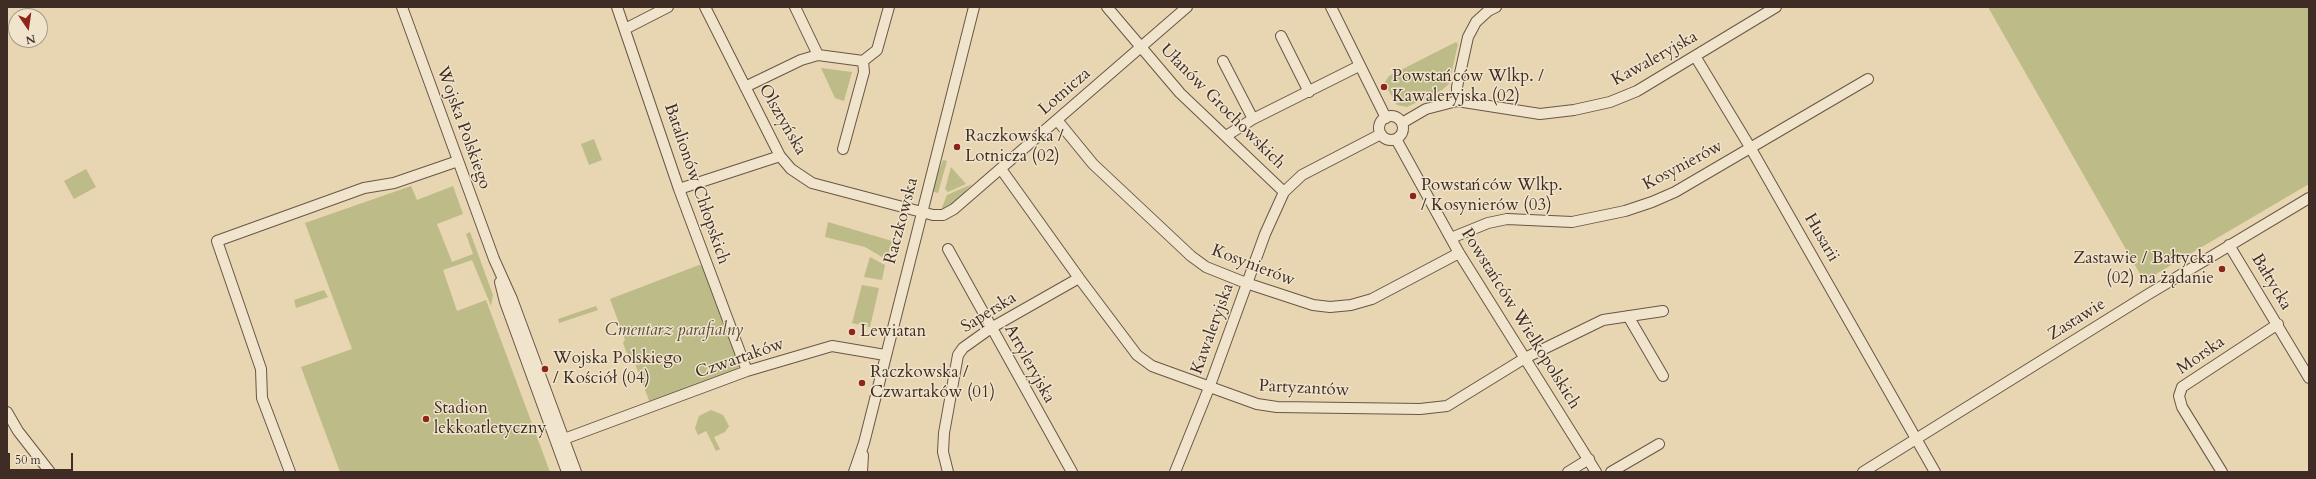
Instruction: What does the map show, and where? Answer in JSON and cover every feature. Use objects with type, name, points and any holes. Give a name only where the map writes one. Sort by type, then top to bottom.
[{"type":"street","name":"Wojska Polskiego","points":[[402,7],[494,259],[512,299],[576,472]]},
{"type":"street","name":"Batalionów Chłopskich","points":[[617,7],[679,189],[747,371]]},
{"type":"street","points":[[625,29],[668,7]]},
{"type":"street","name":"Olsztyńska","points":[[705,7],[780,156],[801,177],[812,183],[921,212]]},
{"type":"street","points":[[795,7],[818,54]]},
{"type":"street","points":[[745,87],[818,54],[863,61],[877,50],[889,7]]},
{"type":"street","name":"Raczkowska","points":[[854,472],[864,443],[921,212],[974,7]]},
{"type":"street","name":"Ułanów Grochowskich","points":[[1107,7],[1180,93],[1284,192]]},
{"type":"street","name":"Lotnicza","points":[[921,212],[933,215],[948,213],[1001,169],[1187,7]]},
{"type":"street","points":[[1331,7],[1386,118]]},
{"type":"street","points":[[1457,101],[1457,87],[1468,37],[1476,22],[1488,11],[1496,7]]},
{"type":"street","name":"Kawaleryjska","points":[[1402,122],[1426,109],[1457,101],[1540,114],[1574,110],[1623,98],[1776,7]]},
{"type":"street","points":[[1280,36],[1309,92]]},
{"type":"street","name":"Husarii","points":[[1695,56],[1750,147],[1853,326],[1915,440],[1935,472]]},
{"type":"street","points":[[843,149],[864,72],[863,61]]},
{"type":"street","points":[[1223,61],[1253,120]]},
{"type":"street","points":[[1226,136],[1253,120],[1359,66]]},
{"type":"street","name":"Kosynierów","points":[[1450,238],[1488,223],[1507,219],[1572,222],[1625,211],[1675,192],[1868,79]]},
{"type":"street","points":[[1394,116],[1402,122],[1403,132],[1396,139],[1388,139],[1381,134],[1380,127],[1386,118],[1394,116]]},
{"type":"street","name":"Kosynierów","points":[[1057,120],[1093,164],[1191,256],[1206,267],[1246,283],[1313,305],[1330,307],[1351,305],[1372,299],[1459,253]]},
{"type":"street","name":"Kawaleryjska","points":[[1175,472],[1209,388],[1246,283],[1284,192],[1302,175],[1381,134]]},
{"type":"street","name":"Powstańców Wielkopolskich","points":[[1396,139],[1459,253],[1596,472]]},
{"type":"street","points":[[679,189],[780,156]]},
{"type":"street","points":[[290,472],[262,398],[262,369],[217,241],[364,188],[394,183],[458,161]]},
{"type":"street","name":"Partyzantów","points":[[1001,169],[1079,278],[1137,355],[1152,366],[1209,388],[1257,404],[1277,407],[1434,409],[1460,400],[1525,358],[1603,320],[1663,311]]},
{"type":"street","name":"Zastawie","points":[[1863,472],[2229,245],[2309,198]]},
{"type":"street","name":"Bałtycka","points":[[2229,245],[2278,324],[2309,378]]},
{"type":"street","name":"Artyleryjska","points":[[948,249],[1072,472]]},
{"type":"street","name":"Wojska Polskiego","points":[[494,259],[505,302],[567,472]]},
{"type":"street","name":"Saperska","points":[[948,472],[943,452],[944,433],[958,355],[963,348],[991,328],[1079,278]]},
{"type":"street","points":[[1628,316],[1662,376]]},
{"type":"street","name":"Morska","points":[[2222,472],[2182,407],[2179,396],[2182,387],[2278,324]]},
{"type":"street","name":"Czwartaków","points":[[564,440],[747,371],[832,346],[885,355]]},
{"type":"street","points":[[7,412],[18,431],[50,472]]},
{"type":"street","name":"Raczkowska","points":[[862,472],[864,443]]},
{"type":"street","points":[[1612,472],[1659,444]]},
{"type":"street","points":[[1568,472],[1589,460]]},
{"type":"green space","points":[[1988,7],[2309,7],[2309,184],[2144,281]]},
{"type":"green space","points":[[1456,42],[1458,44],[1449,84],[1442,90],[1407,107],[1397,105],[1384,83],[1389,76]]},
{"type":"green space","points":[[821,68],[852,72],[844,101],[835,98]]},
{"type":"green space","points":[[594,139],[602,160],[589,165],[581,144]]},
{"type":"green space","points":[[943,160],[947,161],[938,193],[931,191]]},
{"type":"green space","points":[[951,167],[966,184],[948,192],[945,189]]},
{"type":"green space","points":[[86,169],[96,187],[74,199],[64,181]]},
{"type":"green space","points":[[972,184],[950,207],[941,210],[947,195]]},
{"type":"green space","name":"Stadion lekkoatletyczny","points":[[411,186],[417,200],[453,186],[463,214],[437,224],[452,262],[473,254],[466,234],[470,232],[493,295],[491,306],[472,260],[443,270],[457,311],[486,300],[550,472],[340,472],[301,367],[352,349],[305,223]]},
{"type":"green space","points":[[828,222],[892,241],[887,260],[865,247],[825,237]]},
{"type":"green space","points":[[870,257],[885,265],[882,280],[864,277]]},
{"type":"green space","name":"Cmentarz parafialny","points":[[699,265],[704,267],[740,365],[737,370],[650,403],[634,361],[629,359],[623,343],[625,340],[610,299]]},
{"type":"green space","points":[[862,285],[879,288],[870,327],[852,323]]},
{"type":"green space","points":[[324,290],[328,297],[296,308],[294,300]]},
{"type":"green space","points":[[596,306],[598,310],[559,323],[558,319]]},
{"type":"green space","points":[[711,410],[723,415],[729,426],[725,432],[714,437],[720,449],[716,451],[706,431],[698,435],[695,428],[699,416]]},
{"type":"place","name":"Powstańców Wlkp. / Kawaleryjska (02)","points":[[1384,87]]},
{"type":"place","name":"Raczkowska / Lotnicza (02)","points":[[957,147]]},
{"type":"place","name":"Powstańców Wlkp. / Kosynierów (03)","points":[[1413,196]]},
{"type":"place","name":"Zastawie / Bałtycka (02) na żądanie","points":[[2222,269]]},
{"type":"place","name":"Lewiatan","points":[[852,332]]},
{"type":"place","name":"Wojska Polskiego / Kościół (04)","points":[[545,369]]},
{"type":"place","name":"Raczkowska / Czwartaków (01)","points":[[862,383]]},
{"type":"place","name":"Stadion lekkoatletyczny","points":[[426,419]]}]
